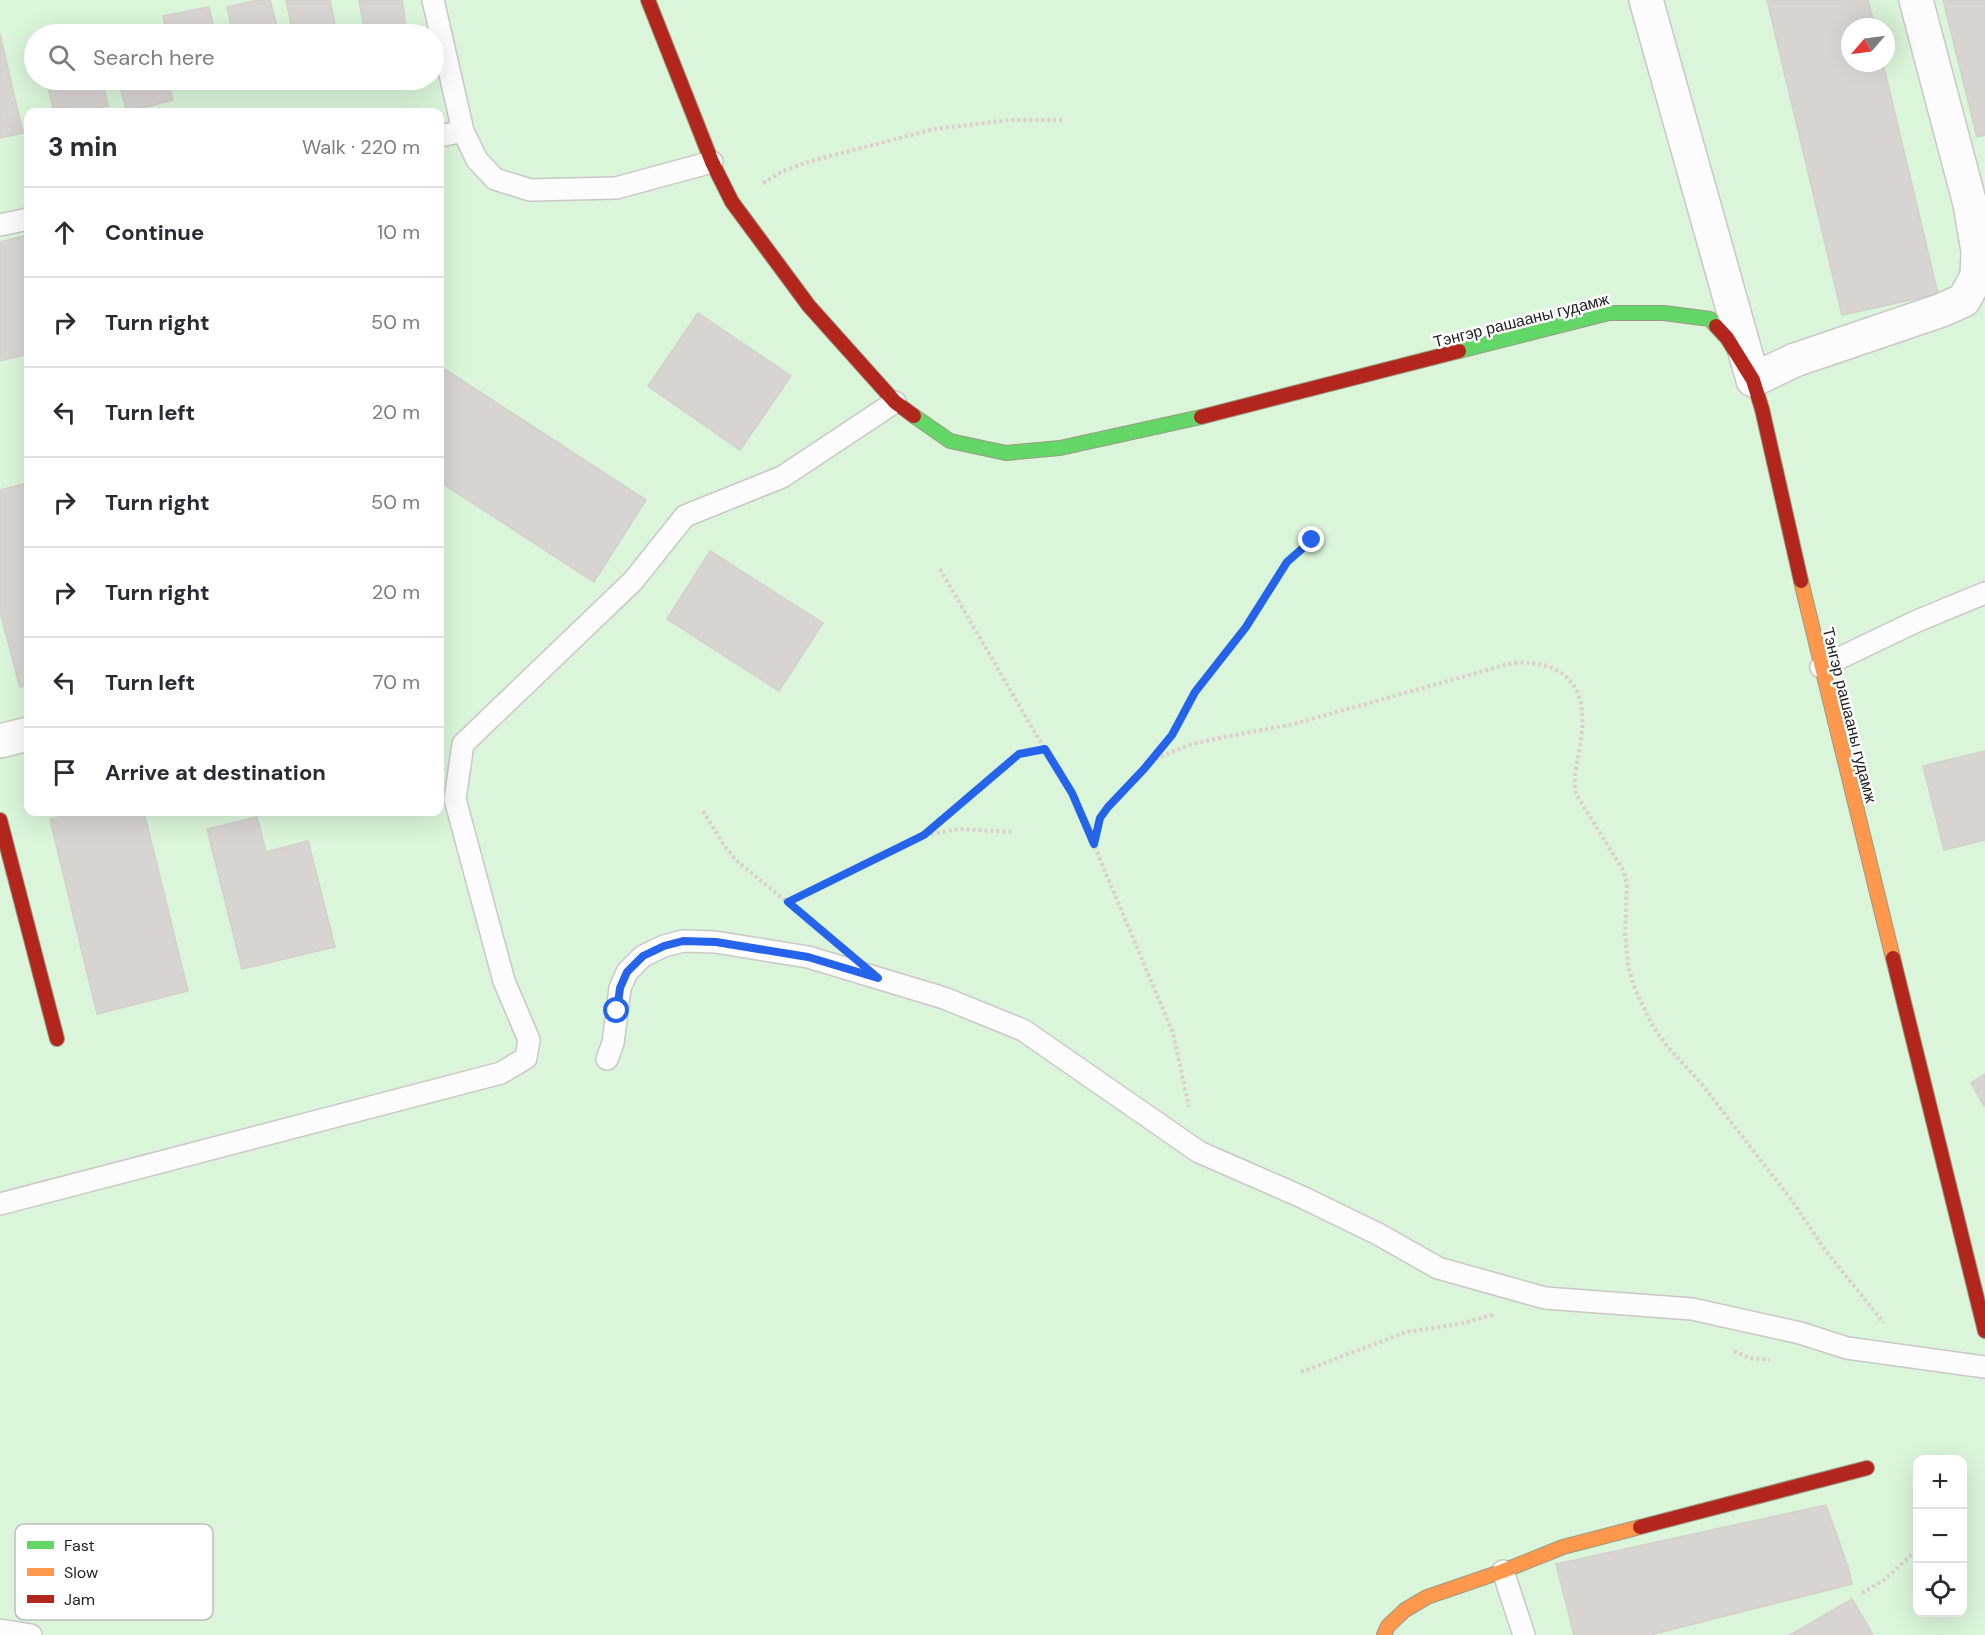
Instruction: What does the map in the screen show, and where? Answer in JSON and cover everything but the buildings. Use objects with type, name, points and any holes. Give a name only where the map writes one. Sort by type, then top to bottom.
[{"type":"street","name":"Тэнгэр рашааны гудамж","points":[[648,0],[712,162],[732,202],[809,306],[895,402],[950,441],[1006,453],[1059,448],[1214,414],[1609,313],[1664,314],[1710,319],[1727,338],[1753,380],[1762,409],[1821,667],[1985,1331]]},
{"type":"street","points":[[1646,0],[1753,380],[1795,360],[1942,310],[1964,300],[1977,276],[1977,202],[1916,0]]},
{"type":"street","points":[[0,741],[24,735]]},
{"type":"street","points":[[0,820],[57,1039]]},
{"type":"street","points":[[1384,1635],[1388,1626],[1405,1610],[1427,1597],[1503,1571],[1563,1547],[1867,1468]]},
{"type":"lane","points":[[433,0],[438,24]]},
{"type":"lane","points":[[444,48],[463,131],[477,160],[495,179],[530,190],[616,188],[712,162]]},
{"type":"lane","points":[[444,135],[463,131]]},
{"type":"lane","points":[[0,225],[24,220]]},
{"type":"lane","points":[[0,1204],[501,1073],[526,1058],[529,1040],[504,981],[455,799],[464,744],[633,581],[685,516],[782,477],[895,402]]},
{"type":"lane","points":[[1821,667],[1917,621],[1985,593]]},
{"type":"lane","points":[[607,1059],[613,1043],[620,988],[627,972],[643,956],[664,946],[683,941],[716,942],[808,957],[944,998],[1023,1030],[1199,1152],[1302,1197],[1378,1234],[1438,1269],[1545,1298],[1692,1308],[1800,1333],[1847,1348],[1985,1367]]},
{"type":"lane","points":[[1503,1571],[1524,1635]]},
{"type":"lane","points":[[0,1630],[31,1635]]},
{"type":"path","points":[[732,202],[783,171],[855,148],[934,129],[1010,120],[1062,120]]},
{"type":"path","points":[[1094,844],[1100,818],[1172,735],[1195,692],[1246,627],[1287,562],[1312,540]]},
{"type":"path","points":[[940,569],[1072,793],[1173,1033],[1199,1152]]},
{"type":"path","points":[[1144,769],[1156,759],[1188,745],[1294,724],[1503,665],[1529,662],[1561,672],[1569,678],[1577,691],[1583,717],[1574,784],[1576,794],[1623,870],[1627,883],[1625,934],[1628,966],[1635,989],[1652,1025],[1666,1045],[1700,1082],[1793,1202],[1825,1250],[1866,1302],[1902,1342],[1923,1357]]},
{"type":"path","points":[[788,902],[924,835],[1019,754],[1045,749]]},
{"type":"path","points":[[704,812],[725,847],[738,862],[819,928]]},
{"type":"path","points":[[924,835],[958,829],[1013,832]]},
{"type":"path","points":[[1301,1372],[1406,1332],[1475,1320],[1545,1298]]},
{"type":"path","points":[[1862,1593],[1884,1580],[1913,1553]]},
{"type":"green space","points":[[0,0],[1985,0],[1985,1635],[0,1635]]},
{"type":"traffic: fast","points":[[1459,351],[1609,313],[1664,313],[1710,319],[1716,326]]},
{"type":"traffic: fast","points":[[914,416],[950,441],[1006,453],[1060,448],[1201,417]]},
{"type":"traffic: slow","points":[[1801,581],[1893,958]]},
{"type":"traffic: slow","points":[[1384,1635],[1388,1626],[1405,1610],[1427,1597],[1503,1571],[1563,1547],[1640,1527]]},
{"type":"traffic: jam","points":[[648,0],[712,162],[732,202],[809,306],[895,402],[914,416]]},
{"type":"traffic: jam","points":[[1716,326],[1727,338],[1753,380],[1762,409],[1801,581]]},
{"type":"traffic: jam","points":[[1201,417],[1459,351]]},
{"type":"traffic: jam","points":[[0,820],[57,1039]]},
{"type":"traffic: jam","points":[[1893,958],[1985,1331]]},
{"type":"traffic: jam","points":[[1640,1527],[1867,1468]]},
{"type":"route","points":[[617,1011],[620,988],[627,972],[643,956],[664,946],[683,941],[716,942],[808,957],[878,978],[788,902],[924,835],[1019,754],[1045,749],[1072,793],[1094,844],[1100,818],[1172,735],[1195,692],[1246,627],[1287,562],[1312,540]]}]
